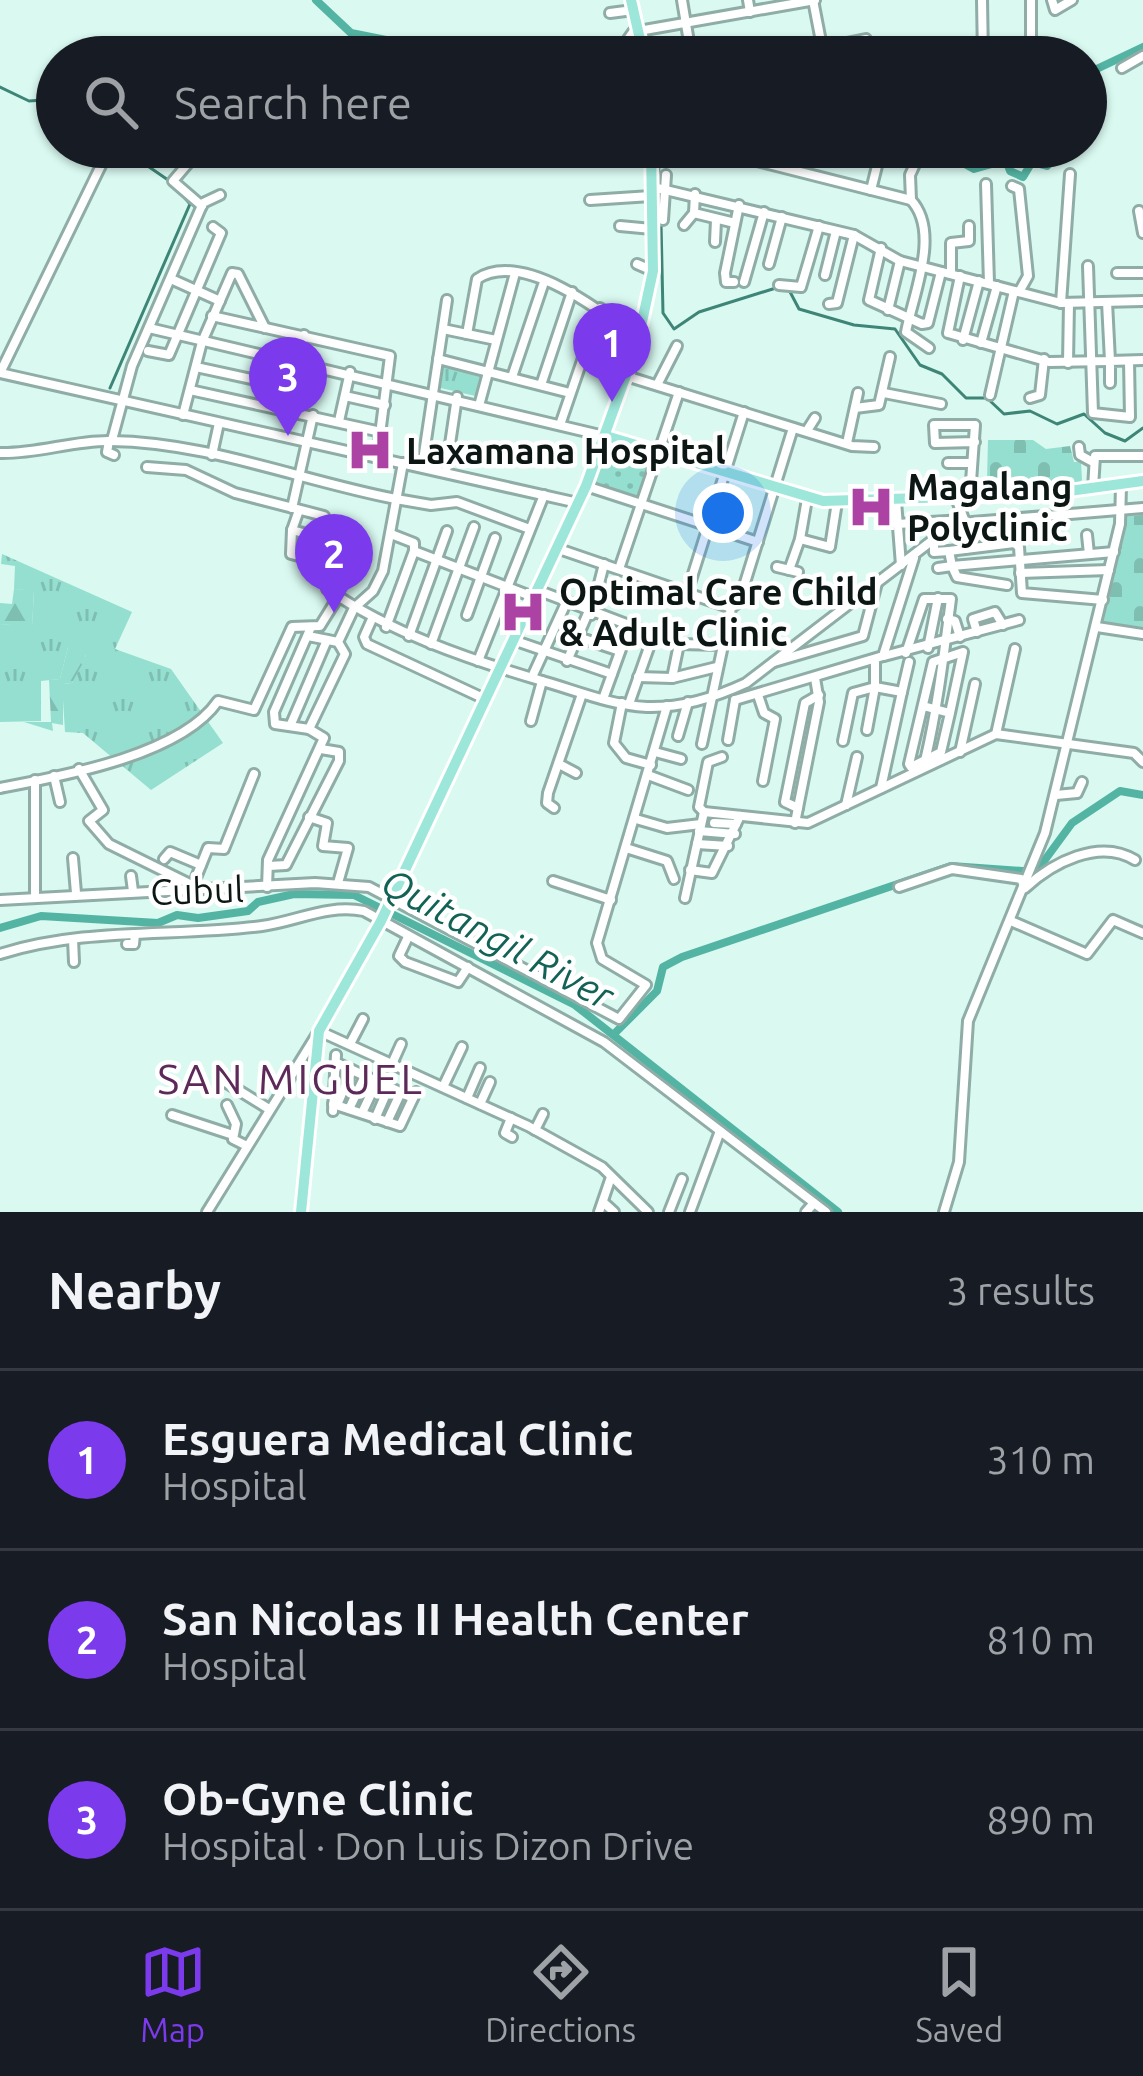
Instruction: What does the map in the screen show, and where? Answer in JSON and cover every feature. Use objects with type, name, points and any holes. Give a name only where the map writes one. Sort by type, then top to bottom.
[{"type":"main road","points":[[632,5],[639,36]]},
{"type":"main road","points":[[302,1212],[319,1031],[382,919],[606,436],[644,334],[658,225],[656,168]]},
{"type":"main road","points":[[606,436],[774,491],[837,502],[1046,494],[1143,482]]},
{"type":"street","points":[[682,0],[686,36]]},
{"type":"street","points":[[748,0],[750,12]]},
{"type":"street","points":[[633,36],[638,31],[814,0],[820,36]]},
{"type":"street","points":[[982,0],[983,36]]},
{"type":"street","points":[[1031,0],[1031,36]]},
{"type":"street","points":[[1052,0],[1055,10],[1072,0]]},
{"type":"street","points":[[610,14],[632,5]]},
{"type":"street","points":[[1122,68],[1143,56]]},
{"type":"street","points":[[100,168],[0,373],[578,502]]},
{"type":"street","points":[[184,168],[173,181],[202,206]]},
{"type":"street","points":[[784,168],[911,200]]},
{"type":"street","points":[[871,190],[876,168]]},
{"type":"street","points":[[913,168],[911,200],[919,210],[922,267],[908,334],[929,348]]},
{"type":"street","points":[[1068,363],[1065,303],[1070,174]]},
{"type":"street","points":[[658,189],[665,175]]},
{"type":"street","points":[[981,344],[988,284],[986,184]]},
{"type":"street","points":[[990,395],[1016,291],[1028,265],[1019,189],[1012,186]]},
{"type":"street","points":[[590,200],[658,189],[695,194],[854,235],[900,261],[1065,303],[1143,301]]},
{"type":"street","points":[[684,225],[694,213],[695,194]]},
{"type":"street","points":[[114,455],[107,452],[110,441],[149,328],[202,206],[220,195]]},
{"type":"street","points":[[739,206],[726,282],[739,282],[764,212]]},
{"type":"street","points":[[1139,212],[1143,233]]},
{"type":"street","points":[[694,213],[735,223]]},
{"type":"street","points":[[769,264],[782,217]]},
{"type":"street","points":[[715,242],[716,220]]},
{"type":"street","points":[[620,226],[658,225]]},
{"type":"street","points":[[148,351],[168,356],[221,233],[213,226]]},
{"type":"street","points":[[779,285],[796,291],[801,287],[819,226]]},
{"type":"street","points":[[969,226],[969,241],[951,243],[946,331],[963,340],[1068,363],[1143,360]]},
{"type":"street","points":[[825,275],[836,231]]},
{"type":"street","points":[[829,304],[837,304],[854,235]]},
{"type":"street","points":[[881,248],[869,300],[909,319],[927,325],[951,274]]},
{"type":"street","points":[[888,310],[900,261]]},
{"type":"street","points":[[637,264],[652,271]]},
{"type":"street","points":[[1088,266],[1093,412],[1125,419],[1131,412],[1130,361]]},
{"type":"street","points":[[183,415],[202,342],[232,273],[238,274],[265,328]]},
{"type":"street","points":[[467,334],[479,276],[515,273],[572,292],[644,334]]},
{"type":"street","points":[[480,402],[515,273]]},
{"type":"street","points":[[1117,273],[1143,273]]},
{"type":"street","points":[[171,279],[220,301]]},
{"type":"street","points":[[512,377],[544,282]]},
{"type":"street","points":[[963,340],[988,284]]},
{"type":"street","points":[[541,385],[572,292]]},
{"type":"street","points":[[422,467],[447,300]]},
{"type":"street","points":[[1107,302],[1111,383]]},
{"type":"street","points":[[561,422],[600,308]]},
{"type":"street","points":[[212,316],[390,356],[377,459]]},
{"type":"street","points":[[149,328],[480,402],[606,436]]},
{"type":"street","points":[[442,329],[496,340]]},
{"type":"street","points":[[288,410],[304,335]]},
{"type":"street","points":[[656,385],[676,346]]},
{"type":"street","points":[[855,409],[877,408],[890,357]]},
{"type":"street","points":[[438,359],[570,393]]},
{"type":"street","points":[[1030,398],[1040,395],[1044,359]]},
{"type":"street","points":[[196,367],[293,388]]},
{"type":"street","points":[[339,421],[350,372]]},
{"type":"street","points":[[626,376],[793,428],[874,447]]},
{"type":"street","points":[[190,390],[381,432]]},
{"type":"street","points":[[619,569],[679,392]]},
{"type":"street","points":[[847,443],[858,393]]},
{"type":"street","points":[[884,393],[941,404]]},
{"type":"street","points":[[345,396],[385,405]]},
{"type":"street","points":[[446,472],[457,398]]},
{"type":"street","points":[[687,593],[744,412]]},
{"type":"street","points":[[313,415],[291,554],[348,568]]},
{"type":"street","points":[[808,429],[815,418]]},
{"type":"street","points":[[212,455],[219,422]]},
{"type":"street","points":[[934,459],[938,423],[974,424],[970,497]]},
{"type":"street","points":[[702,745],[730,608],[739,602],[793,428]]},
{"type":"street","points":[[0,453],[32,454],[110,441],[212,455],[396,500],[431,505],[457,502],[527,528]]},
{"type":"street","points":[[935,443],[974,442]]},
{"type":"street","points":[[1079,447],[1080,455],[1091,461]]},
{"type":"street","points":[[1091,461],[1102,454],[1143,456]]},
{"type":"street","points":[[1091,461],[1093,490]]},
{"type":"street","points":[[338,642],[354,608],[376,587],[403,463]]},
{"type":"street","points":[[948,463],[972,464]]},
{"type":"street","points":[[147,467],[193,472],[235,493],[324,516]]},
{"type":"street","points":[[586,486],[758,542]]},
{"type":"street","points":[[944,1212],[959,1162],[968,1021],[1033,871],[1056,795],[1114,552],[1121,486]]},
{"type":"street","points":[[1046,494],[1049,517]]},
{"type":"street","points":[[478,661],[527,528],[544,495]]},
{"type":"street","points":[[956,498],[965,522]]},
{"type":"street","points":[[777,567],[794,571],[807,499]]},
{"type":"street","points":[[896,501],[901,565]]},
{"type":"street","points":[[800,539],[832,546],[837,502]]},
{"type":"street","points":[[897,524],[1143,508]]},
{"type":"street","points":[[326,589],[386,627],[478,661],[603,699],[668,706],[735,688],[965,522]]},
{"type":"street","points":[[431,644],[474,527]]},
{"type":"street","points":[[292,530],[355,547]]},
{"type":"street","points":[[409,635],[447,531]]},
{"type":"street","points":[[386,627],[414,551],[414,543],[391,534]]},
{"type":"street","points":[[1087,536],[1089,554]]},
{"type":"street","points":[[467,615],[495,538]]},
{"type":"street","points":[[934,540],[934,552],[1014,543],[1023,593],[1103,599]]},
{"type":"street","points":[[814,557],[816,544]]},
{"type":"street","points":[[556,548],[730,608]]},
{"type":"street","points":[[414,551],[679,644],[723,645]]},
{"type":"street","points":[[949,551],[957,577],[1007,585]]},
{"type":"street","points":[[938,568],[1114,552]]},
{"type":"street","points":[[867,730],[879,658],[915,556]]},
{"type":"street","points":[[994,583],[995,562]]},
{"type":"street","points":[[567,661],[590,614],[604,565]]},
{"type":"street","points":[[1020,573],[1109,570]]},
{"type":"street","points":[[771,663],[863,636],[877,583]]},
{"type":"street","points":[[267,887],[268,866],[324,736],[273,723],[274,712],[310,632],[324,623],[338,597]]},
{"type":"street","points":[[928,648],[926,638],[938,598]]},
{"type":"street","points":[[881,790],[923,600],[938,598],[952,601],[946,619],[947,656],[925,766]]},
{"type":"street","points":[[530,721],[543,652],[566,603]]},
{"type":"street","points":[[372,619],[364,637],[367,644],[485,699]]},
{"type":"street","points":[[946,619],[955,621],[961,637]]},
{"type":"street","points":[[735,700],[879,658],[908,658],[1019,620]]},
{"type":"street","points":[[0,788],[156,746],[200,722],[218,701],[254,710],[292,627],[338,642],[345,654],[309,729]]},
{"type":"street","points":[[603,699],[629,627]]},
{"type":"street","points":[[1097,627],[1143,634]]},
{"type":"street","points":[[653,636],[614,743],[626,758],[688,790]]},
{"type":"street","points":[[578,637],[620,650]]},
{"type":"street","points":[[291,724],[327,640]]},
{"type":"street","points":[[513,640],[612,674]]},
{"type":"street","points":[[672,678],[679,644]]},
{"type":"street","points":[[996,734],[1015,650]]},
{"type":"street","points":[[963,652],[940,752],[925,766],[909,766],[923,706],[933,662],[963,652]]},
{"type":"street","points":[[638,677],[672,678],[718,667]]},
{"type":"street","points":[[795,824],[820,695],[815,678]]},
{"type":"street","points":[[960,754],[975,683]]},
{"type":"street","points":[[843,741],[854,693],[875,686],[902,692]]},
{"type":"street","points":[[728,740],[735,688]]},
{"type":"street","points":[[554,808],[546,802],[582,694]]},
{"type":"street","points":[[758,694],[762,710],[775,719],[763,782]]},
{"type":"street","points":[[678,736],[688,702]]},
{"type":"street","points":[[553,881],[611,900],[668,706]]},
{"type":"street","points":[[923,706],[950,712]]},
{"type":"street","points":[[635,819],[667,828],[795,824],[846,807],[996,734],[1134,753],[1139,776]]},
{"type":"street","points":[[268,866],[286,865],[341,757],[321,748]]},
{"type":"street","points":[[656,752],[681,759]]},
{"type":"street","points":[[846,807],[857,757]]},
{"type":"street","points":[[722,758],[711,758],[706,766],[699,807],[737,825]]},
{"type":"street","points":[[559,764],[577,772]]},
{"type":"street","points":[[79,769],[104,811],[89,821],[110,844],[195,887],[209,847],[224,849],[254,774]]},
{"type":"street","points":[[55,775],[60,802]]},
{"type":"street","points":[[35,780],[35,896]]},
{"type":"street","points":[[1056,795],[1074,795],[1082,782]]},
{"type":"street","points":[[293,806],[327,823],[323,846],[348,848],[338,883]]},
{"type":"street","points":[[685,898],[704,812]]},
{"type":"street","points":[[714,823],[737,825]]},
{"type":"street","points":[[690,870],[712,873],[737,825]]},
{"type":"street","points":[[697,844],[728,846]]},
{"type":"street","points":[[626,848],[670,862],[674,879]]},
{"type":"street","points":[[1025,888],[1043,872],[1095,849],[1135,860]]},
{"type":"street","points":[[164,859],[169,852],[201,865]]},
{"type":"street","points":[[69,890],[73,858]]},
{"type":"street","points":[[899,887],[952,869],[1016,878],[1025,888]]},
{"type":"street","points":[[131,875],[134,892]]},
{"type":"street","name":"Cubul","points":[[0,901],[69,890],[134,892],[338,883],[391,899],[622,1018],[646,985],[598,953],[611,900]]},
{"type":"street","points":[[0,954],[73,938],[266,925],[339,908],[360,910],[600,1040],[826,1212]]},
{"type":"street","points":[[1011,921],[1087,954],[1113,920],[1143,933]]},
{"type":"street","points":[[127,944],[134,944],[135,934]]},
{"type":"street","points":[[409,937],[401,959],[458,982],[468,968]]},
{"type":"street","points":[[73,938],[74,962]]},
{"type":"street","points":[[350,1044],[363,1019]]},
{"type":"street","points":[[207,1212],[319,1031],[535,1130],[612,1175],[648,1212]]},
{"type":"street","points":[[362,1113],[401,1043]]},
{"type":"street","points":[[443,1088],[462,1047]]},
{"type":"street","points":[[286,1053],[300,1060]]},
{"type":"street","points":[[337,1059],[364,1076],[415,1095],[400,1126],[334,1107],[337,1059]]},
{"type":"street","points":[[466,1098],[479,1068]]},
{"type":"street","points":[[334,1107],[352,1070]]},
{"type":"street","points":[[349,1109],[364,1076]]},
{"type":"street","points":[[222,1080],[269,1109]]},
{"type":"street","points":[[480,1104],[490,1082]]},
{"type":"street","points":[[375,1118],[389,1087]]},
{"type":"street","points":[[387,1122],[401,1092]]},
{"type":"street","points":[[227,1105],[236,1124],[233,1135]]},
{"type":"street","points":[[172,1114],[233,1135],[245,1145]]},
{"type":"street","points":[[535,1130],[543,1114]]},
{"type":"street","points":[[511,1118],[505,1132],[512,1137]]},
{"type":"street","points":[[690,1212],[720,1130]]},
{"type":"street","points":[[612,1175],[601,1207],[614,1212]]},
{"type":"street","points":[[669,1212],[682,1179]]},
{"type":"street","points":[[806,1212],[814,1203]]},
{"type":"green space","points":[[442,361],[486,371],[480,397],[436,387]]},
{"type":"green space","points":[[988,440],[1033,440],[1046,449],[1070,446],[1074,462],[1081,462],[1082,480],[1072,489],[1045,491],[1045,480],[1032,480],[1032,491],[1024,492],[1023,477],[987,479]]},
{"type":"green space","points":[[610,441],[656,456],[641,501],[592,484]]},
{"type":"green space","points":[[1143,515],[1143,632],[1100,625],[1124,516]]},
{"type":"green space","points":[[2,554],[132,612],[115,649],[171,669],[223,743],[151,790],[83,733],[65,732],[62,684],[72,683],[86,656],[68,647],[60,679],[41,681],[41,721],[0,722],[0,624],[32,626],[34,591],[14,589],[15,566],[1,564]]},
{"type":"green space","points":[[14,589],[34,590],[32,627],[0,624],[0,603],[12,604]]},
{"type":"green space","points":[[75,640],[86,657],[72,683],[63,684],[63,725],[52,723],[53,731],[24,722],[51,722],[49,680],[60,679],[68,647]]},
{"type":"waterway","points":[[316,0],[351,33],[366,36]]},
{"type":"waterway","points":[[1107,64],[1143,47]]},
{"type":"waterway","points":[[0,87],[36,100]]},
{"type":"waterway","points":[[151,168],[171,182]]},
{"type":"waterway","points":[[659,168],[660,207]]},
{"type":"waterway","points":[[972,168],[978,168]]},
{"type":"waterway","points":[[1009,168],[1023,177],[1028,168]]},
{"type":"waterway","points":[[110,388],[190,204],[177,189]]},
{"type":"waterway","points":[[661,222],[663,313],[674,329],[699,312],[779,287]]},
{"type":"waterway","points":[[788,288],[799,309],[854,325],[895,329],[920,365],[942,374],[966,398],[987,398],[1004,414],[1030,411],[1057,424],[1084,414],[1105,433],[1125,441],[1143,428]]},
{"type":"waterway","points":[[614,1034],[657,991],[663,967],[682,957],[951,866],[1036,872],[1072,823],[1120,791],[1143,795]]},
{"type":"waterway","name":"Quitangil River","points":[[0,928],[41,916],[158,923],[177,915],[198,918],[248,911],[258,902],[294,894],[354,895],[575,1005],[838,1212]]},
{"type":"place","name":"Esguera Medical Clinic","points":[[612,402]]},
{"type":"place","name":"Ob-Gyne Clinic","points":[[288,436]]},
{"type":"place","name":"Laxamana Hospital","points":[[370,450]]},
{"type":"place","name":"Magalang Polyclinic","points":[[871,507]]},
{"type":"place","name":"Optimal Care Child & Adult Clinic","points":[[523,612]]},
{"type":"place","name":"San Nicolas II Health Center","points":[[334,613]]},
{"type":"district","name":"SAN MIGUEL","points":[[291,1078]]}]
